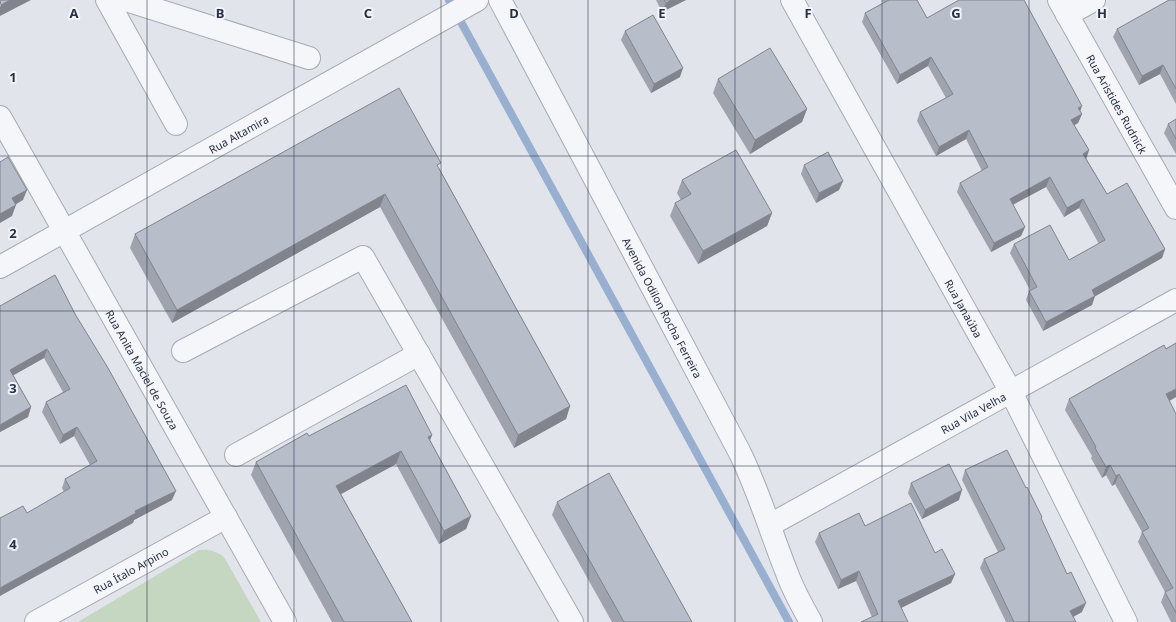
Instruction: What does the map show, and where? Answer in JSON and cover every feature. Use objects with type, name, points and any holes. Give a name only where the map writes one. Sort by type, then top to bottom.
[{"type":"street","points":[[106,0],[176,124]]},
{"type":"street","points":[[126,0],[310,58]]},
{"type":"street","name":"Avenida Odilon Rocha Ferreira","points":[[500,0],[740,453],[751,475],[796,595],[811,622]]},
{"type":"street","name":"Rua Janaúba","points":[[792,0],[1011,392],[1126,622]]},
{"type":"street","points":[[1063,7],[1094,0]]},
{"type":"street","name":"Rua Altamira","points":[[0,267],[474,2]]},
{"type":"street","name":"Rua Aristides Rudnick","points":[[1063,7],[1176,208]]},
{"type":"street","name":"Rua Anita Maciel de Souza","points":[[0,117],[285,622]]},
{"type":"street","points":[[184,351],[363,257],[572,622]]},
{"type":"street","name":"Rua Vila Velha","points":[[770,525],[1176,300]]},
{"type":"street","points":[[236,455],[419,354]]},
{"type":"street","name":"Rua Ítalo Arpino","points":[[36,622],[226,517]]},
{"type":"green space","points":[[199,550],[212,551],[224,557],[261,622],[78,622]]},
{"type":"building","points":[[0,0],[10,0],[1,5]]},
{"type":"building","points":[[664,0],[671,0],[666,3]]},
{"type":"building","points":[[889,0],[917,0],[927,18],[959,0],[1024,0],[1082,106],[1078,108],[1082,114],[1071,120],[1089,150],[1083,154],[1107,194],[1127,183],[1165,249],[1092,290],[1095,296],[1046,322],[1029,291],[1037,287],[1014,244],[1050,225],[1069,260],[1105,240],[1083,199],[1067,208],[1050,177],[1010,199],[1025,227],[994,243],[960,183],[988,167],[969,130],[939,147],[920,112],[953,94],[931,57],[900,75],[865,13]]},
{"type":"building","points":[[1169,0],[1176,0],[1176,89],[1163,65],[1142,76],[1117,29]]},
{"type":"building","points":[[653,15],[683,68],[654,84],[625,31]]},
{"type":"building","points":[[770,48],[807,109],[755,140],[718,79]]},
{"type":"building","points":[[399,88],[441,163],[437,165],[570,406],[518,435],[385,194],[177,310],[135,234]]},
{"type":"building","points":[[1176,119],[1176,139],[1168,124]]},
{"type":"building","points":[[736,150],[772,213],[703,251],[675,203],[691,194],[682,180]]},
{"type":"building","points":[[828,152],[843,181],[819,193],[804,165]]},
{"type":"building","points":[[8,157],[27,190],[12,198],[16,205],[0,214],[0,162]]},
{"type":"building","points":[[55,275],[75,314],[108,368],[176,491],[135,511],[136,513],[0,588],[0,518],[23,506],[27,513],[70,488],[65,479],[97,461],[77,427],[63,435],[46,402],[70,389],[47,349],[10,370],[31,407],[0,425],[0,306]]},
{"type":"building","points":[[1176,343],[1176,389],[1166,394],[1176,414],[1176,613],[1165,592],[1173,588],[1142,532],[1149,528],[1119,474],[1116,476],[1110,465],[1106,467],[1069,399],[1164,345],[1166,349]]},
{"type":"building","points":[[406,385],[432,435],[428,437],[471,516],[444,531],[401,451],[336,486],[412,622],[344,622],[256,462],[307,433],[309,436]]},
{"type":"building","points":[[1007,450],[1042,517],[1041,518],[1067,574],[1071,572],[1086,603],[1070,611],[1076,622],[1014,622],[984,559],[1005,549],[965,470]]},
{"type":"building","points":[[949,464],[962,490],[925,510],[911,483]]},
{"type":"building","points":[[609,473],[692,622],[624,622],[557,502]]},
{"type":"building","points":[[911,503],[935,553],[942,549],[955,574],[898,601],[908,622],[861,622],[878,614],[859,571],[841,580],[819,533],[859,513],[865,526]]},
{"type":"waterway","points":[[449,0],[789,622]]}]
